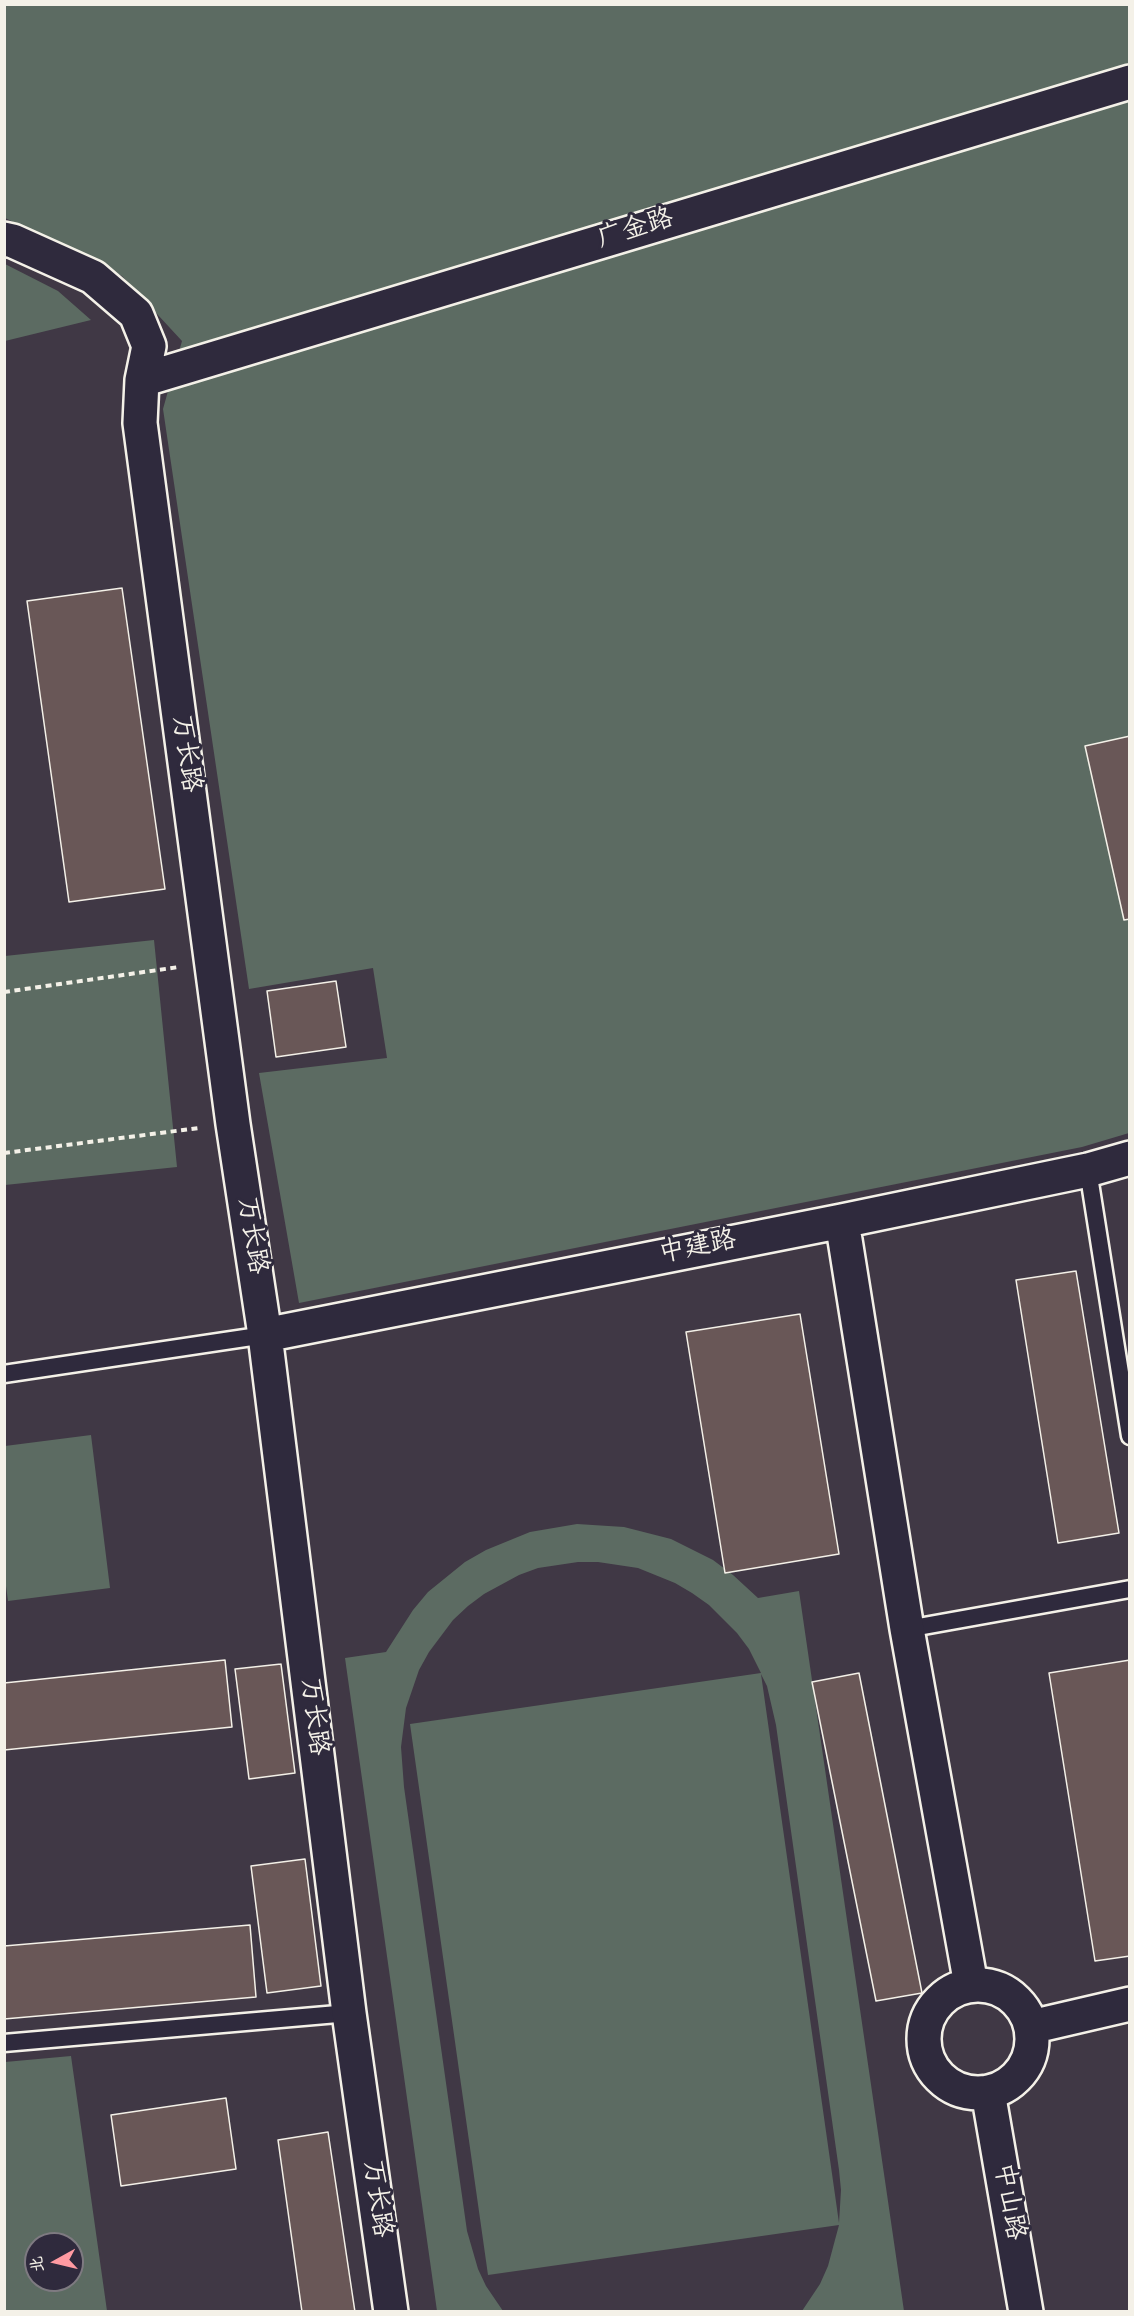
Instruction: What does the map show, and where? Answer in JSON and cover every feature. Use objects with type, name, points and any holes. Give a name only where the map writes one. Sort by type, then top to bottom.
[{"type":"street","name":"广金路","points":[[142,380],[1130,82]]},
{"type":"street","name":"万长路","points":[[4,239],[93,277],[136,314],[149,346],[142,380],[140,423],[233,1124],[265,1335],[349,2013],[391,2312]]},
{"type":"street","name":"中建路","points":[[265,1335],[842,1221],[1088,1170],[1130,1158]]},
{"type":"street","points":[[842,1221],[907,1629],[971,1985]]},
{"type":"street","points":[[971,1985],[1002,1990],[1015,1999],[1025,2012],[1031,2027],[1032,2044],[1028,2061],[1018,2075],[1005,2086],[988,2092],[971,2093],[955,2088],[940,2078],[930,2064],[925,2048],[925,2030],[930,2014],[941,2000],[955,1990],[971,1985]]},
{"type":"street","points":[[1031,2027],[1130,2004]]},
{"type":"street","name":"中山路","points":[[988,2092],[1026,2312]]},
{"type":"lane","points":[[1088,1170],[1130,1436]]},
{"type":"lane","points":[[4,1374],[265,1335]]},
{"type":"lane","points":[[907,1629],[1130,1589]]},
{"type":"lane","points":[[4,2043],[349,2013]]},
{"type":"path","points":[[4,992],[212,963]]},
{"type":"path","points":[[4,1153],[233,1124]]},
{"type":"green space","points":[[5,5],[1129,5],[1129,1133],[1082,1147],[299,1303],[259,1073],[387,1058],[373,968],[249,989],[163,409],[182,341],[122,276],[5,218]]},
{"type":"green space","points":[[5,264],[58,291],[91,320],[5,341]]},
{"type":"green space","points":[[154,940],[177,1167],[5,1185],[5,956]]},
{"type":"green space","points":[[91,1435],[110,1588],[8,1601],[4,1571],[5,1446]]},
{"type":"green space","points":[[577,1524],[624,1527],[671,1539],[713,1560],[758,1598],[799,1591],[904,2311],[802,2311],[820,2284],[828,2266],[839,2225],[488,2275],[410,1724],[761,1673],[749,1649],[737,1633],[709,1605],[692,1593],[675,1583],[638,1568],[598,1562],[578,1562],[538,1568],[519,1575],[484,1594],[468,1606],[453,1620],[429,1652],[419,1670],[406,1708],[401,1747],[404,1787],[467,2231],[478,2269],[486,2286],[503,2311],[437,2311],[345,1658],[386,1652],[413,1610],[428,1592],[465,1562],[486,1550],[530,1532]],"holes":[[[761,1674],[767,1686],[776,1725],[839,2170],[841,2190],[839,2223]]]},
{"type":"green space","points":[[71,2056],[107,2311],[5,2311],[5,2062]]},
{"type":"building","points":[[122,588],[165,889],[69,902],[27,601]]},
{"type":"building","points":[[1130,736],[1130,919],[1124,920],[1085,746]]},
{"type":"building","points":[[336,981],[346,1047],[276,1057],[267,991]]},
{"type":"building","points":[[1076,1271],[1119,1533],[1058,1543],[1016,1280]]},
{"type":"building","points":[[800,1314],[839,1554],[725,1573],[686,1332]]},
{"type":"building","points":[[225,1660],[232,1727],[4,1750],[4,1683]]},
{"type":"building","points":[[1130,1660],[1130,1956],[1095,1961],[1049,1673]]},
{"type":"building","points":[[281,1664],[295,1773],[249,1779],[235,1669]]},
{"type":"building","points":[[859,1673],[922,1993],[876,2001],[812,1682]]},
{"type":"building","points":[[305,1859],[321,1986],[267,1993],[251,1866]]},
{"type":"building","points":[[250,1925],[256,1997],[4,2019],[4,1946]]},
{"type":"building","points":[[226,2098],[236,2169],[121,2186],[111,2115]]},
{"type":"building","points":[[328,2132],[355,2312],[302,2312],[278,2140]]}]
